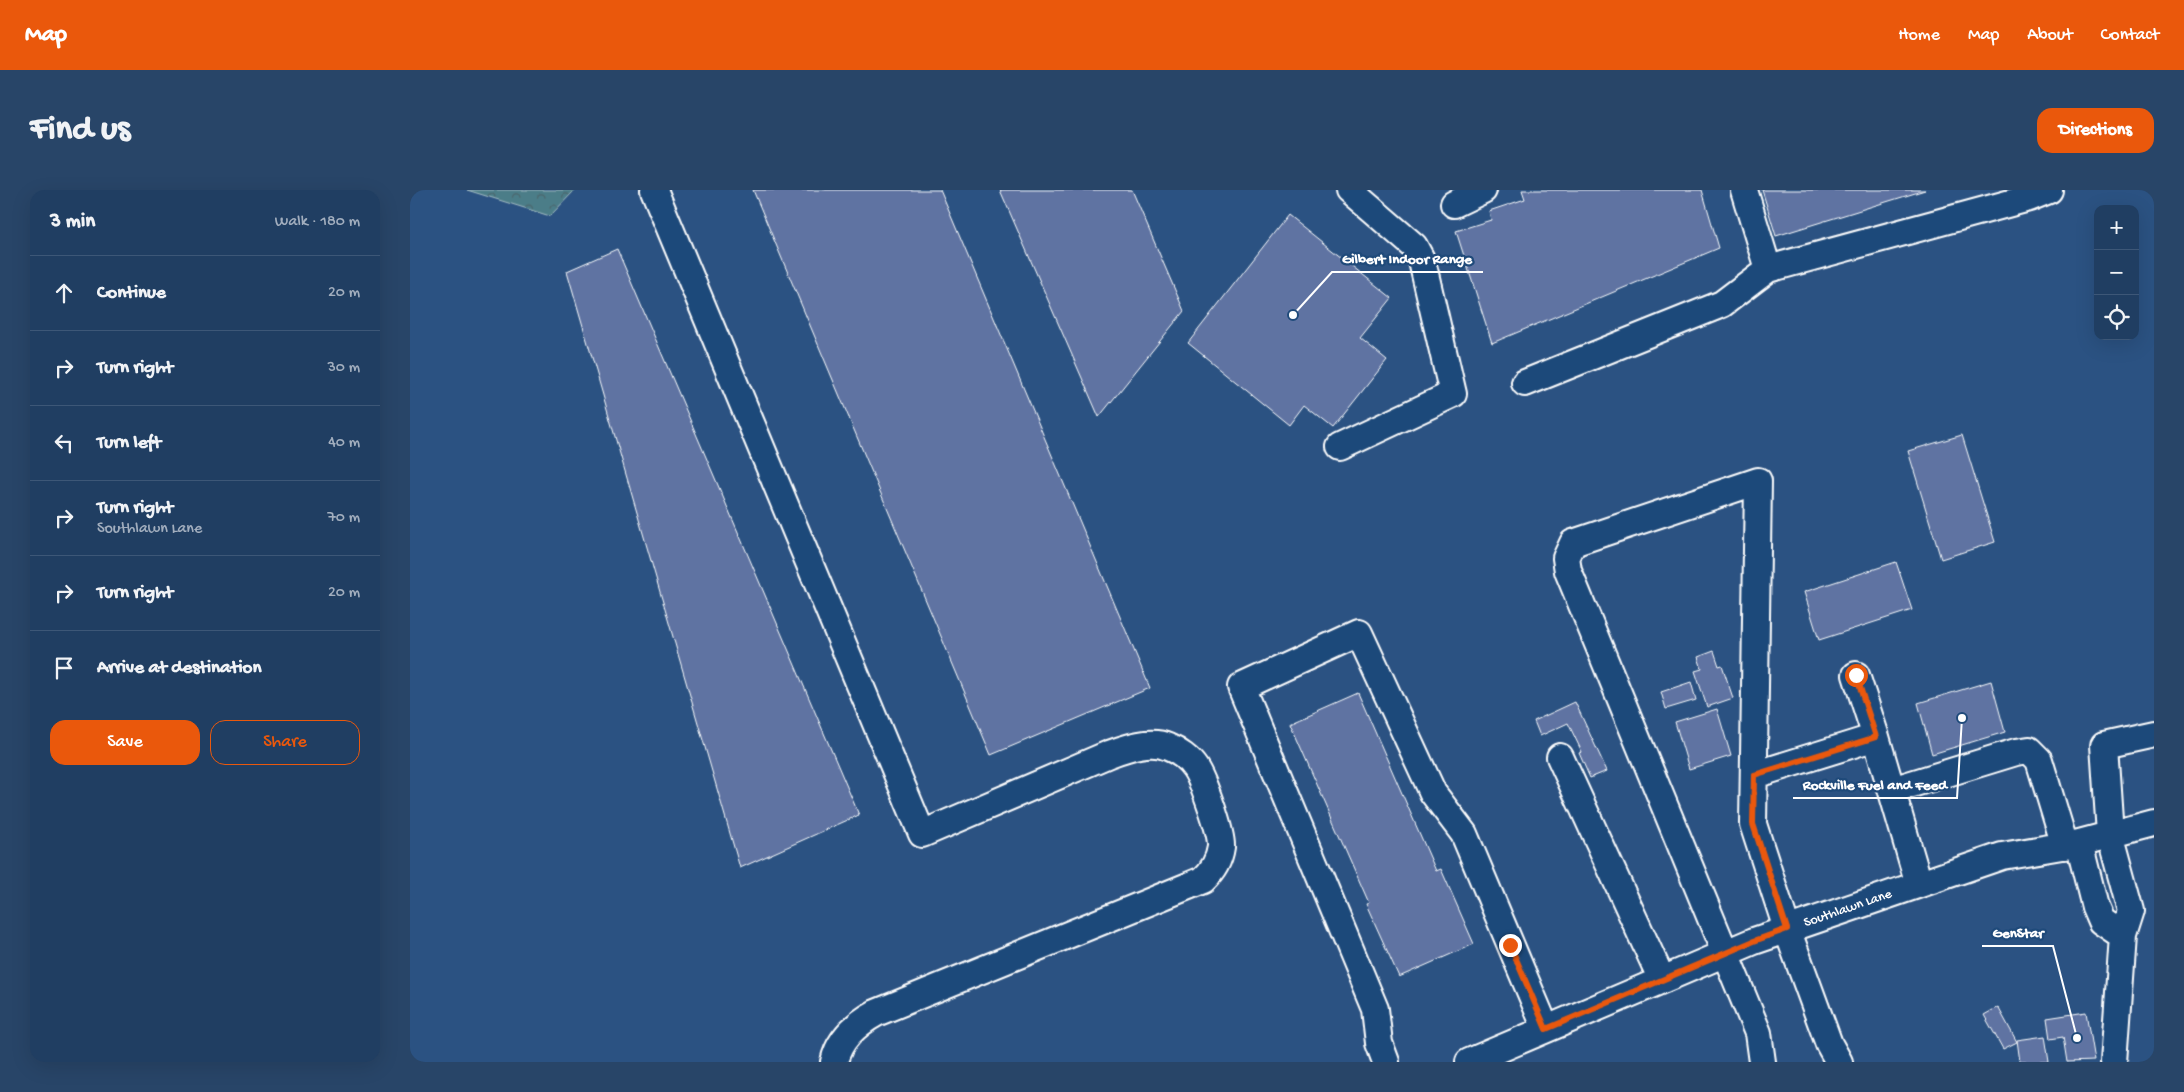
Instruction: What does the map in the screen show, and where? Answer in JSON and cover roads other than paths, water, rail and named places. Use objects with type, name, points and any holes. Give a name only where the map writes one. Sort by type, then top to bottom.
[{"type":"street","points":[[654,190],[922,834],[1109,754],[1132,746],[1151,744],[1167,746],[1184,756],[1195,768],[1218,824],[1221,846],[1217,862],[1211,873],[1203,880],[876,1013],[859,1022],[848,1034],[840,1044],[834,1062]]},
{"type":"street","points":[[1340,448],[1453,394],[1422,261],[1414,246],[1348,190]]},
{"type":"street","points":[[1454,204],[1483,190]]},
{"type":"street","points":[[1744,190],[1768,269]]},
{"type":"street","points":[[1525,384],[1722,304],[1768,269],[2029,198],[2049,190]]},
{"type":"street","points":[[1762,1062],[1758,1034],[1568,571],[1566,558],[1573,543],[1758,480],[1753,824],[1787,929],[1829,1044],[1839,1062]]},
{"type":"street","points":[[1386,1062],[1379,1043],[1375,1009],[1241,687],[1359,633],[1433,793],[1464,834],[1546,1029]]},
{"type":"street","points":[[1856,675],[1919,884]]},
{"type":"street","points":[[2114,1062],[2123,936],[2131,911],[2110,834],[2104,746],[2154,734]]},
{"type":"street","points":[[1754,775],[1876,737]]},
{"type":"street","points":[[1892,790],[2016,752],[2029,750],[2039,760],[2101,921],[2123,936]]},
{"type":"street","points":[[1560,757],[1662,980]]},
{"type":"street","name":"Southlawn Lane","points":[[1469,1062],[1787,929],[2002,856],[2072,845],[2154,823]]},
{"type":"place","name":"Gilbert Indoor Range","points":[[1293,315]]},
{"type":"place","name":"Rockville Fuel and Feed","points":[[1962,718]]},
{"type":"place","name":"GenStar","points":[[2077,1038]]}]
